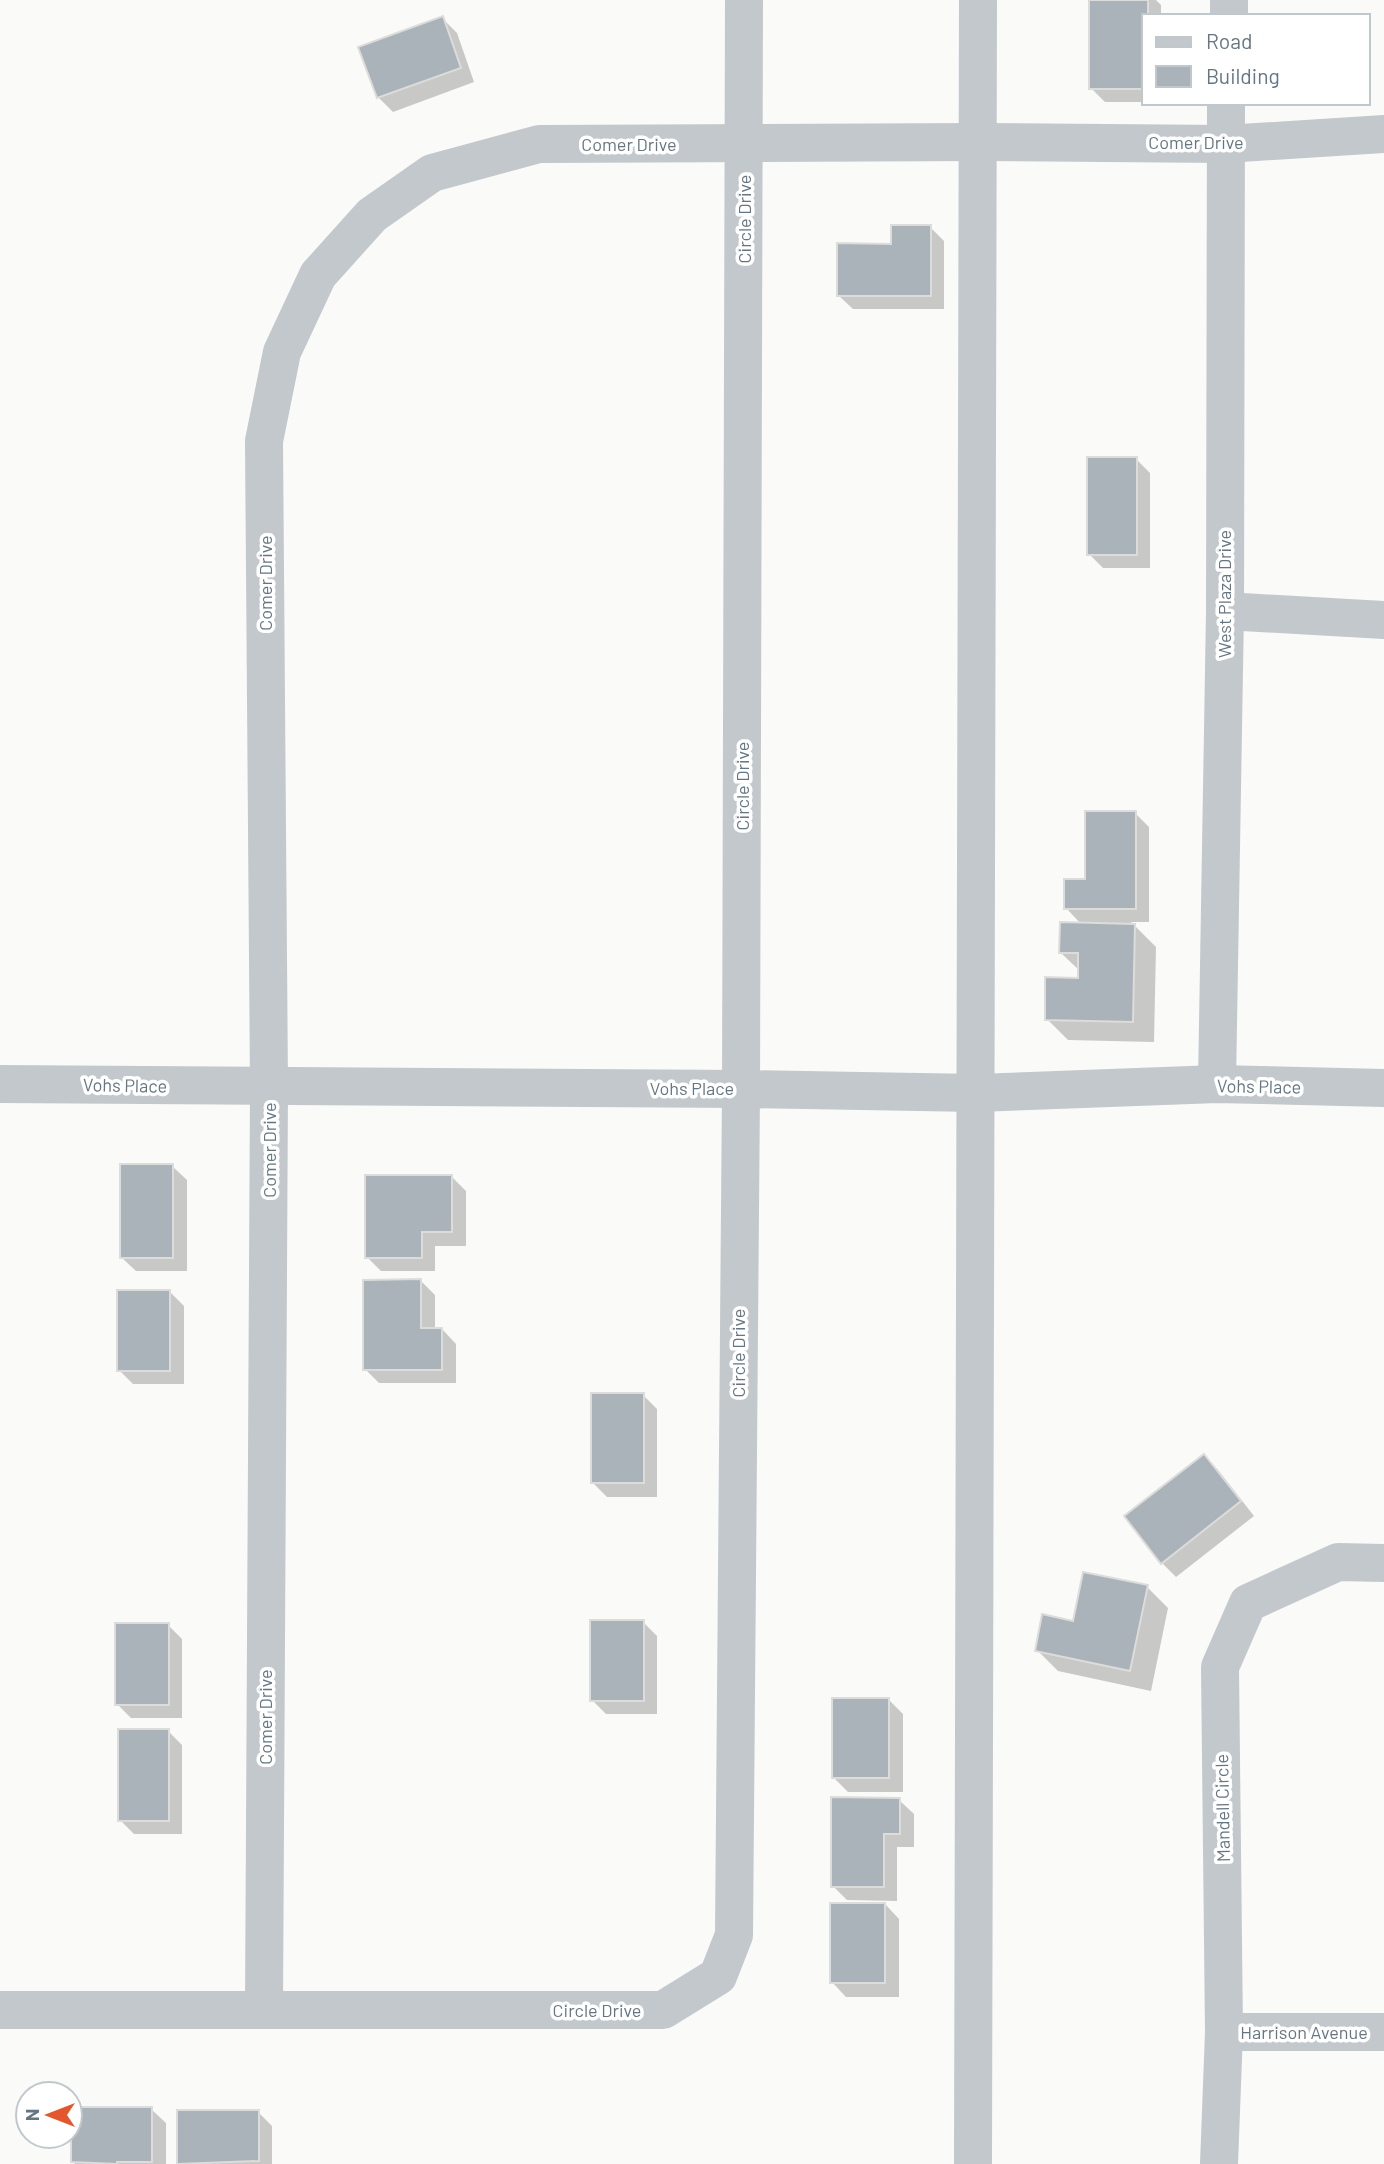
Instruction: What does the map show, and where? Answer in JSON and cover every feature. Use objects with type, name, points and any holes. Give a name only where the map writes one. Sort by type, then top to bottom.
[{"type":"street","name":"Circle Drive","points":[[0,2010],[663,2010],[718,1976],[734,1935],[741,1089],[744,0]]},
{"type":"street","points":[[973,2164],[978,0]]},
{"type":"street","name":"West Plaza Drive","points":[[1217,1084],[1224,611],[1226,105]]},
{"type":"street","name":"Comer Drive","points":[[264,2010],[269,1087],[264,441],[282,352],[318,275],[372,215],[432,173],[539,144],[1224,144],[1384,134]]},
{"type":"street","points":[[1224,611],[1384,620]]},
{"type":"street","name":"Vohs Place","points":[[0,1084],[976,1093],[1217,1084],[1384,1088]]},
{"type":"street","name":"Mandell Circle","points":[[1219,2164],[1224,2032],[1220,1667],[1248,1603],[1338,1562],[1384,1563]]},
{"type":"street","name":"Harrison Avenue","points":[[1224,2032],[1384,2032]]},
{"type":"building","points":[[1089,0],[1148,0],[1148,14],[1142,14],[1142,89],[1089,89]]},
{"type":"building","points":[[443,16],[461,68],[377,98],[358,47]]},
{"type":"building","points":[[891,225],[931,225],[931,296],[837,296],[837,243],[891,244]]},
{"type":"building","points":[[1087,457],[1137,457],[1137,555],[1087,555]]},
{"type":"building","points":[[1085,811],[1136,811],[1136,909],[1064,909],[1064,879],[1085,879]]},
{"type":"building","points":[[1060,922],[1135,924],[1133,1022],[1045,1020],[1045,977],[1078,978],[1078,953],[1059,953]]},
{"type":"building","points":[[120,1164],[173,1164],[173,1258],[120,1258]]},
{"type":"building","points":[[365,1175],[452,1175],[452,1232],[422,1232],[422,1258],[365,1258]]},
{"type":"building","points":[[421,1279],[421,1328],[442,1328],[442,1370],[363,1370],[363,1280]]},
{"type":"building","points":[[117,1290],[170,1290],[170,1371],[117,1371]]},
{"type":"building","points":[[591,1393],[644,1393],[644,1483],[591,1483]]},
{"type":"building","points":[[1204,1454],[1241,1501],[1161,1564],[1124,1516]]},
{"type":"building","points":[[1083,1572],[1148,1585],[1130,1671],[1035,1651],[1042,1614],[1073,1621]]},
{"type":"building","points":[[590,1620],[644,1620],[644,1701],[590,1701]]},
{"type":"building","points":[[115,1623],[169,1623],[169,1705],[115,1705]]},
{"type":"building","points":[[832,1698],[889,1698],[889,1778],[832,1778]]},
{"type":"building","points":[[118,1729],[169,1729],[169,1821],[118,1821]]},
{"type":"building","points":[[831,1797],[900,1798],[900,1834],[884,1834],[884,1887],[831,1887]]},
{"type":"building","points":[[830,1903],[885,1903],[885,1983],[830,1983]]},
{"type":"building","points":[[84,2107],[152,2107],[152,2162],[71,2162],[71,2150],[84,2150]]},
{"type":"building","points":[[177,2110],[259,2110],[259,2161],[177,2164]]}]
